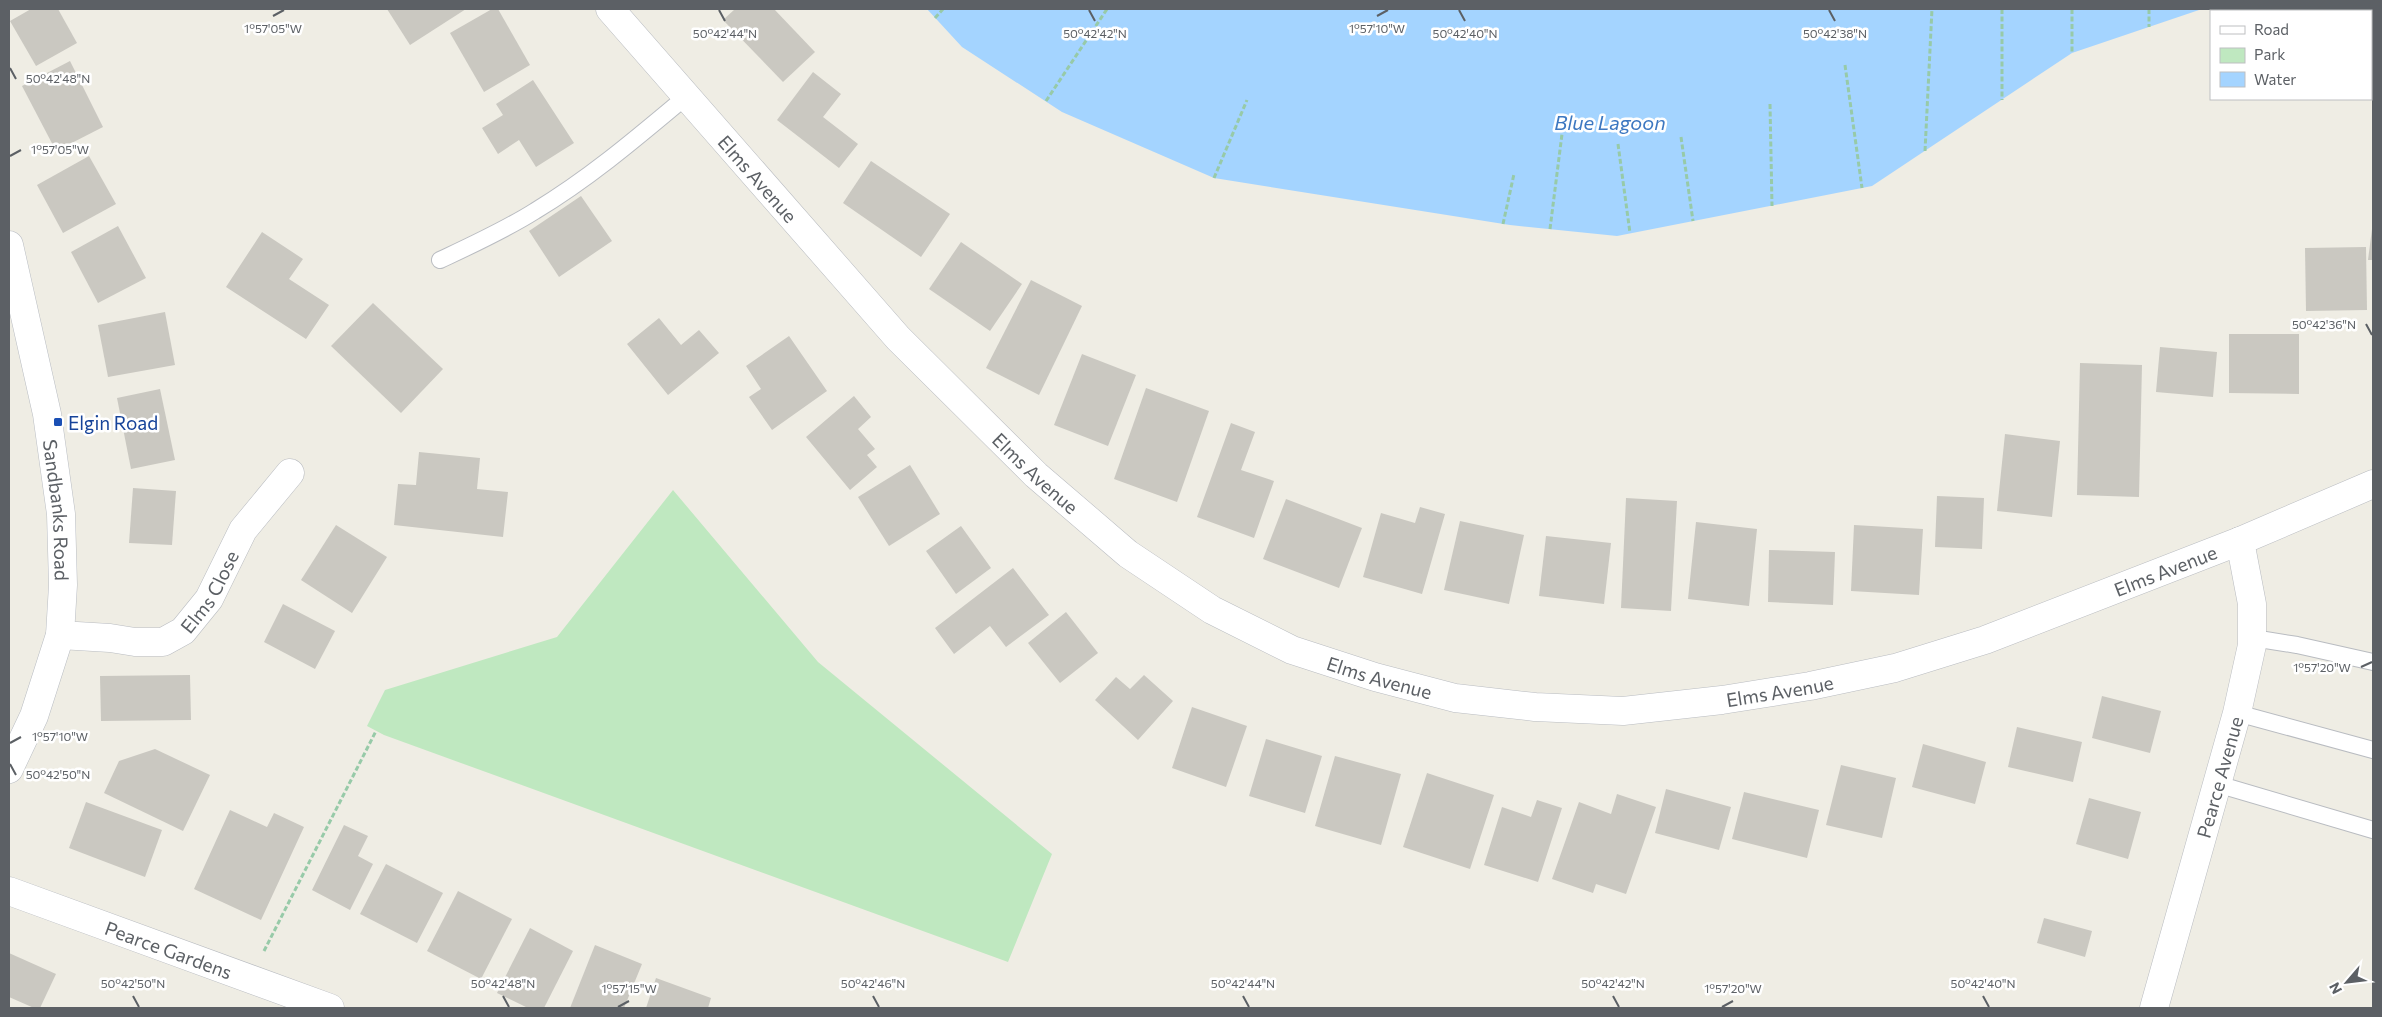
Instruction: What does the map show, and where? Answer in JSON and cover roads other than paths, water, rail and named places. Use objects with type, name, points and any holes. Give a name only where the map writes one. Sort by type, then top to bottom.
[{"type":"street","name":"Elms Avenue","points":[[610,9],[688,95],[848,283],[911,351],[1036,475],[1128,554],[1212,610],[1292,650],[1375,677],[1455,698],[1535,707],[1623,711],[1722,700],[1895,668],[1985,640],[2240,541],[2373,484]]},
{"type":"street","name":"Sandbanks Road","points":[[9,245],[15,297],[47,414],[61,514],[63,584],[60,636],[34,716],[9,769]]},
{"type":"street","name":"Elms Close","points":[[60,636],[110,638],[134,642],[163,642],[183,631],[209,599],[243,530],[290,473]]},
{"type":"street","name":"Pearce Avenue","points":[[2154,1008],[2237,713],[2253,638],[2252,604],[2240,541]]},
{"type":"street","name":"Pearce Gardens","points":[[9,891],[330,1008]]},
{"type":"lane","points":[[440,260],[484,240],[536,211],[618,153],[688,95]]},
{"type":"lane","points":[[2253,638],[2297,645],[2373,662]]},
{"type":"lane","points":[[2237,713],[2373,750]]},
{"type":"lane","points":[[2217,784],[2373,830]]},
{"type":"water","name":"Blue Lagoon","points":[[927,9],[2202,9],[2072,53],[1872,186],[1617,236],[1510,225],[1214,178],[1062,112],[962,47]]},
{"type":"place","name":"Elgin Road","points":[[58,422]]}]
